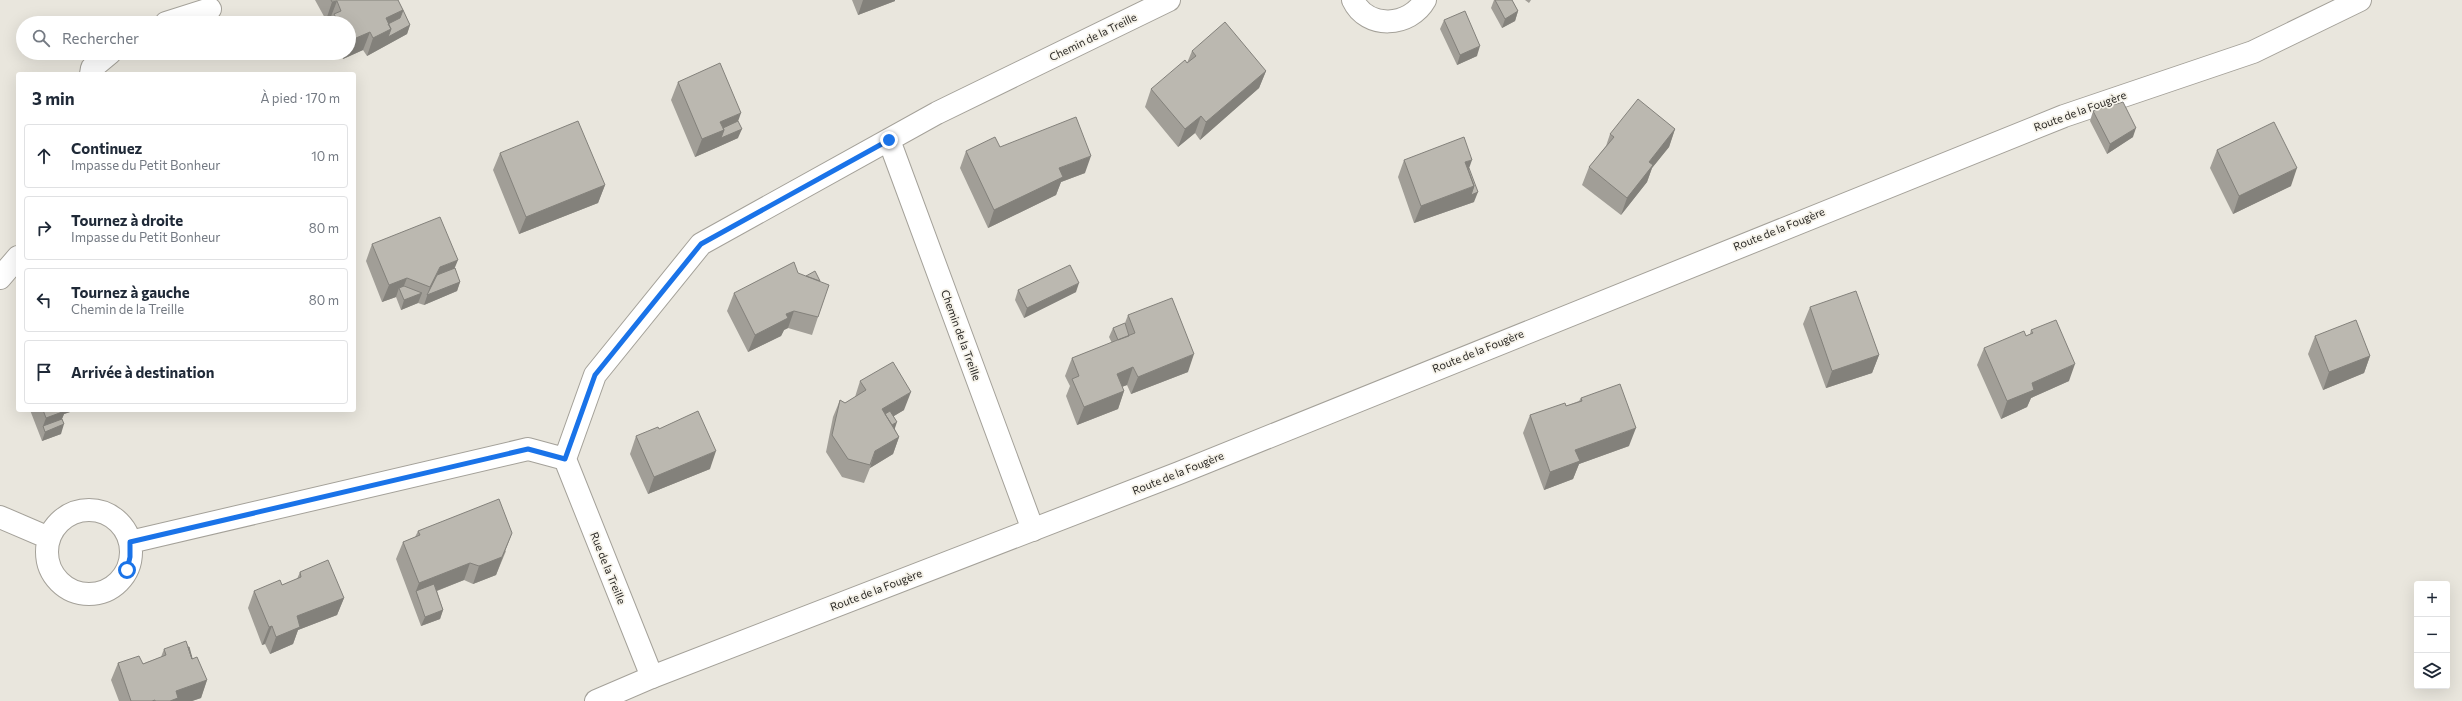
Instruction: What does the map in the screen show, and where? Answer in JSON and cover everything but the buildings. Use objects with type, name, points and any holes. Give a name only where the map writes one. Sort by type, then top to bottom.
[{"type":"street","name":"Chemin de la Treille","points":[[565,459],[595,375],[701,244],[937,113],[1169,0]]},
{"type":"street","points":[[1354,0],[1356,7],[1371,18],[1386,23],[1401,20],[1415,12],[1425,0]]},
{"type":"street","name":"Route de la Fougère","points":[[596,701],[652,677],[1033,530],[2057,118],[2100,102],[2253,52],[2360,0]]},
{"type":"street","points":[[188,16],[210,9]]},
{"type":"street","points":[[91,72],[92,68],[102,60]]},
{"type":"street","name":"Chemin de la Treille","points":[[889,140],[1033,530]]},
{"type":"street","points":[[0,278],[16,259]]},
{"type":"street","points":[[130,542],[528,449],[565,459]]},
{"type":"street","name":"Rue de la Treille","points":[[565,459],[652,677]]},
{"type":"street","points":[[91,510],[104,513],[116,519],[130,542],[130,557],[127,570],[118,582],[107,590],[94,594],[79,593],[66,587],[56,578],[49,565],[47,551],[49,538],[55,526],[65,517],[77,511],[91,510]]},
{"type":"street","points":[[0,517],[49,538]]},
{"type":"route","points":[[127,570],[130,557],[130,542],[528,449],[565,459],[595,375],[701,244],[889,140]]}]
